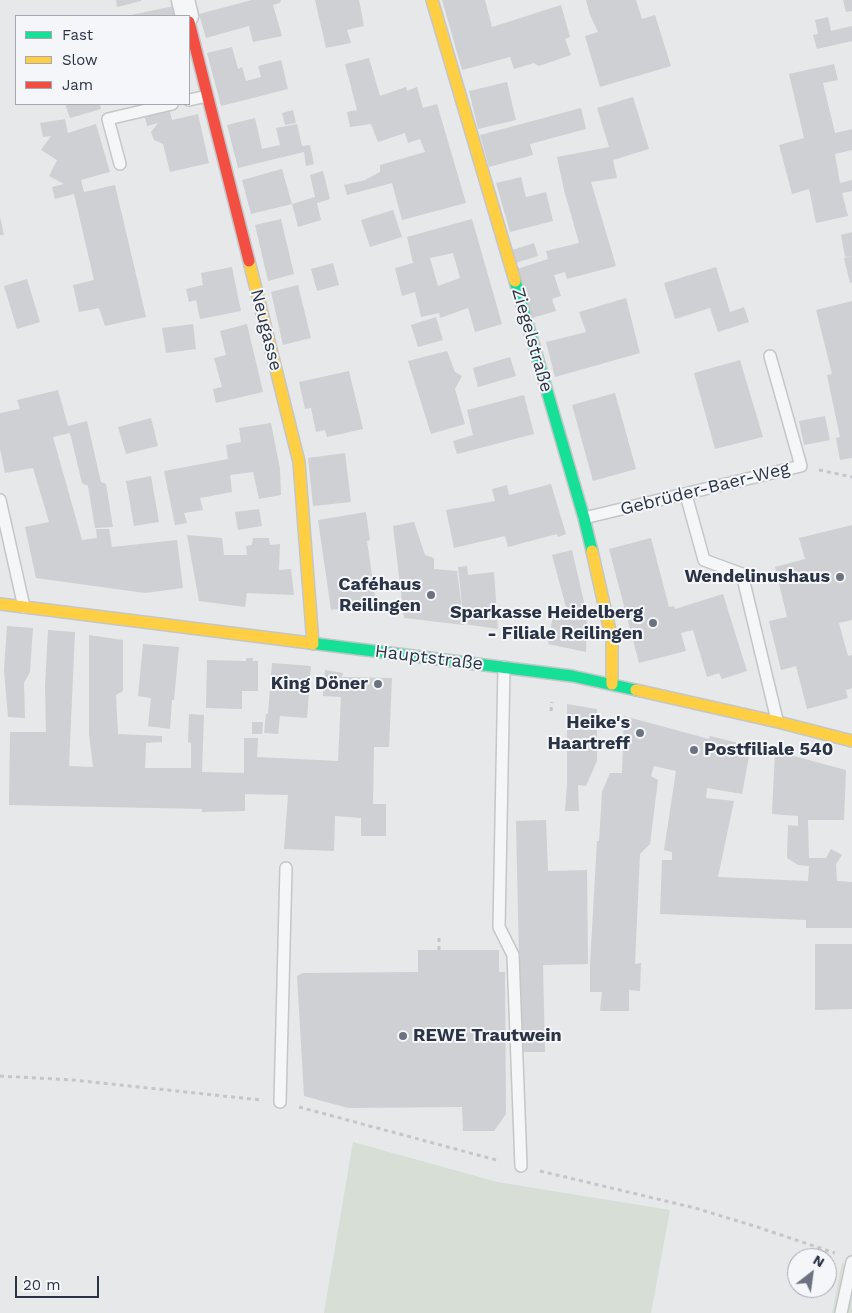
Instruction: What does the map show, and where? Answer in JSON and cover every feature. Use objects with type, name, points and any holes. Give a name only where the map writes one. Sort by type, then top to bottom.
[{"type":"street","points":[[183,0],[187,15]]},
{"type":"street","name":"Ziegelstraße","points":[[432,0],[584,518],[612,640],[612,684]]},
{"type":"street","name":"Neugasse","points":[[190,26],[299,462],[313,644]]},
{"type":"street","name":"Hauptstraße","points":[[0,604],[504,667],[612,684],[852,741]]},
{"type":"lane","points":[[190,100],[207,96]]},
{"type":"lane","points":[[120,164],[108,119],[168,105]]},
{"type":"lane","name":"Gebrüder-Baer-Weg","points":[[584,518],[801,466],[770,356]]},
{"type":"lane","points":[[686,495],[704,560],[742,574],[778,722]]},
{"type":"lane","points":[[0,500],[24,607]]},
{"type":"lane","points":[[504,667],[499,927],[513,955],[521,1166]]},
{"type":"lane","points":[[280,1102],[286,868]]},
{"type":"lane","points":[[841,1313],[847,1259]]},
{"type":"path","points":[[801,466],[852,477]]},
{"type":"path","points":[[439,935],[439,950]]},
{"type":"path","points":[[521,1166],[694,1208],[751,1225],[847,1259]]},
{"type":"shaded area","points":[[353,1142],[497,1182],[670,1210],[651,1313],[324,1313]]},
{"type":"shaded area","points":[[842,1263],[852,1267],[852,1313],[832,1313],[835,1298],[837,1298]]},
{"type":"building","points":[[116,0],[141,0],[141,1],[117,7]]},
{"type":"building","points":[[252,0],[281,0],[280,3],[273,5],[282,36],[253,42],[249,26],[206,38],[199,14]]},
{"type":"building","points":[[315,0],[359,0],[364,26],[347,30],[351,43],[326,48]]},
{"type":"building","points":[[442,0],[485,0],[492,27],[561,5],[570,37],[565,39],[571,55],[539,66],[534,63],[514,69],[510,57],[462,70]]},
{"type":"building","points":[[586,0],[636,0],[642,19],[655,15],[671,66],[600,87],[585,36],[598,32],[590,15]]},
{"type":"building","points":[[843,0],[852,0],[852,11],[846,12]]},
{"type":"building","points":[[174,6],[176,15],[131,15]]},
{"type":"building","points":[[828,17],[831,31],[852,26],[852,41],[817,49],[813,35],[818,34],[815,20]]},
{"type":"building","points":[[232,47],[238,69],[242,67],[246,81],[261,77],[258,66],[281,60],[288,89],[221,106],[207,53]]},
{"type":"building","points":[[369,58],[380,96],[406,87],[407,91],[417,87],[423,108],[437,104],[466,203],[402,220],[392,183],[347,195],[344,185],[365,180],[380,172],[380,165],[425,152],[420,139],[408,143],[405,133],[378,142],[371,124],[350,127],[347,112],[357,110],[345,64]]},
{"type":"building","points":[[834,64],[838,80],[823,83],[835,133],[852,129],[852,150],[835,154],[840,183],[852,180],[852,191],[842,193],[848,216],[816,223],[809,189],[792,194],[779,145],[804,138],[789,74]]},
{"type":"building","points":[[507,82],[516,120],[478,129],[469,91]]},
{"type":"building","points":[[633,97],[649,149],[613,160],[617,178],[591,182],[616,266],[567,279],[565,272],[554,275],[561,296],[552,299],[556,311],[532,318],[517,269],[548,259],[546,251],[579,243],[557,157],[609,147],[597,108]]},
{"type":"building","points":[[65,105],[100,105],[101,109],[70,118]]},
{"type":"building","points":[[169,108],[172,120],[198,114],[209,163],[170,172],[163,144],[154,140],[151,132],[158,123],[147,126],[144,114]]},
{"type":"building","points":[[581,108],[586,129],[530,144],[533,155],[489,167],[480,135]]},
{"type":"building","points":[[293,110],[296,123],[285,125],[282,113]]},
{"type":"building","points":[[255,118],[262,149],[280,145],[276,128],[297,124],[302,146],[310,145],[314,164],[306,166],[304,152],[238,168],[227,125]]},
{"type":"building","points":[[65,119],[68,133],[96,124],[110,172],[81,180],[84,192],[115,185],[146,317],[105,326],[99,308],[79,312],[73,285],[94,280],[74,194],[55,199],[52,187],[64,184],[49,176],[57,160],[41,150],[51,136],[43,137],[40,123]]},
{"type":"building","points":[[282,169],[292,204],[251,214],[242,180]]},
{"type":"building","points":[[323,171],[330,199],[317,203],[321,220],[298,227],[292,204],[315,197],[310,175]]},
{"type":"building","points":[[521,177],[526,197],[546,192],[553,221],[510,232],[496,183]]},
{"type":"building","points":[[393,210],[402,237],[370,247],[361,220]]},
{"type":"building","points":[[0,217],[4,235],[0,235]]},
{"type":"building","points":[[281,219],[294,274],[268,281],[255,225]]},
{"type":"building","points":[[472,219],[502,324],[475,332],[468,308],[440,318],[439,313],[421,317],[415,292],[402,296],[395,268],[413,263],[407,237]],"holes":[[[453,253],[460,278],[438,286],[430,258]]]},
{"type":"building","points":[[852,232],[852,256],[845,257],[841,235]]},
{"type":"building","points":[[534,243],[538,256],[515,263],[512,250]]},
{"type":"building","points":[[852,256],[852,282],[850,283],[844,258]]},
{"type":"building","points":[[333,263],[339,285],[317,291],[311,269]]},
{"type":"building","points":[[232,267],[241,311],[200,319],[196,300],[189,302],[186,289],[203,285],[201,273]]},
{"type":"building","points":[[716,267],[730,312],[744,307],[749,322],[718,332],[710,308],[675,319],[664,283]]},
{"type":"building","points":[[27,279],[40,322],[17,329],[4,286]]},
{"type":"building","points":[[298,285],[311,338],[283,345],[271,292]]},
{"type":"building","points":[[626,298],[640,353],[555,377],[546,342],[586,332],[579,312]]},
{"type":"building","points":[[852,301],[852,458],[840,460],[836,438],[840,437],[827,375],[832,374],[816,310]]},
{"type":"building","points":[[436,317],[443,340],[418,347],[411,325]]},
{"type":"building","points":[[193,324],[196,349],[166,353],[162,328]]},
{"type":"building","points":[[247,324],[263,392],[216,403],[213,389],[222,387],[214,358],[226,355],[220,331]]},
{"type":"building","points":[[447,351],[455,372],[462,376],[455,389],[465,424],[431,434],[408,361]]},
{"type":"building","points":[[510,357],[516,376],[478,387],[473,368]]},
{"type":"building","points":[[740,360],[763,437],[715,449],[694,373]]},
{"type":"building","points":[[349,371],[363,429],[327,437],[325,430],[316,432],[311,408],[305,409],[299,382]]},
{"type":"building","points":[[58,390],[68,426],[87,421],[101,482],[106,484],[113,527],[95,528],[88,486],[82,483],[70,433],[53,437],[82,540],[97,538],[96,529],[109,529],[112,547],[177,540],[183,588],[145,593],[36,578],[25,527],[49,522],[33,468],[5,473],[0,449],[0,413],[20,409],[17,400]]},
{"type":"building","points":[[615,393],[636,469],[593,481],[572,405]]},
{"type":"building","points":[[524,395],[534,434],[457,454],[453,441],[473,435],[467,410]]},
{"type":"building","points":[[825,416],[830,440],[804,445],[799,421]]},
{"type":"building","points":[[151,418],[158,446],[126,454],[118,427]]},
{"type":"building","points":[[271,423],[280,469],[281,495],[259,499],[253,472],[230,475],[232,492],[200,498],[203,510],[184,513],[187,523],[175,525],[164,471],[228,459],[226,445],[241,442],[239,428]]},
{"type":"building","points":[[345,453],[351,502],[313,506],[308,458]]},
{"type":"building","points":[[151,476],[159,522],[134,526],[126,481]]},
{"type":"building","points":[[551,484],[566,534],[558,537],[557,534],[508,547],[505,536],[454,548],[446,510],[495,501],[492,489],[507,485],[509,495]]},
{"type":"building","points":[[259,509],[262,526],[238,530],[235,512]]},
{"type":"building","points":[[366,512],[370,540],[367,541],[376,603],[331,610],[318,520]]},
{"type":"building","name":"Caféhaus Reilingen","points":[[414,522],[425,555],[434,558],[434,569],[457,571],[464,625],[404,618],[393,526]]},
{"type":"building","points":[[852,525],[852,620],[839,623],[848,656],[852,655],[852,688],[846,690],[848,698],[807,709],[796,666],[781,670],[769,621],[787,617],[775,567],[805,559],[799,538]]},
{"type":"building","points":[[187,535],[222,538],[224,555],[247,555],[246,546],[252,545],[253,538],[269,538],[270,545],[280,544],[279,570],[291,569],[294,595],[247,593],[245,607],[199,601]]},
{"type":"building","points":[[651,538],[669,607],[674,606],[675,609],[723,594],[747,671],[722,679],[719,673],[707,677],[693,630],[681,633],[686,651],[639,663],[609,549]]},
{"type":"building","points":[[572,550],[587,615],[586,652],[548,644],[554,610],[567,611],[552,555]]},
{"type":"building","points":[[467,566],[468,575],[494,572],[498,629],[464,624],[458,567]]},
{"type":"building","points":[[7,626],[33,628],[30,672],[24,683],[25,718],[8,717],[4,670]]},
{"type":"building","points":[[48,630],[75,632],[69,766],[93,767],[89,734],[89,635],[123,640],[123,691],[116,695],[118,734],[162,736],[162,742],[146,743],[145,768],[191,768],[191,743],[188,742],[189,714],[204,715],[202,772],[244,773],[244,738],[258,738],[257,757],[338,761],[341,697],[323,696],[325,670],[343,673],[342,677],[392,678],[389,747],[374,747],[373,804],[386,804],[386,836],[361,836],[361,818],[335,816],[334,851],[284,849],[288,795],[245,794],[245,811],[202,812],[202,809],[9,805],[10,732],[46,732],[45,686]]},
{"type":"building","points":[[143,644],[179,647],[170,729],[148,726],[151,698],[138,696]]},
{"type":"building","points":[[246,658],[253,658],[253,661],[258,661],[258,691],[242,691],[242,709],[206,708],[207,660],[246,661]]},
{"type":"building","points":[[272,663],[311,666],[307,718],[280,716],[278,734],[264,733],[266,714],[268,714]]},
{"type":"building","points":[[567,704],[597,709],[597,761],[586,786],[578,785],[579,811],[565,811]]},
{"type":"building","points":[[624,716],[709,739],[710,736],[751,746],[742,794],[707,788],[706,798],[734,801],[718,877],[808,881],[809,866],[798,865],[787,858],[788,825],[798,826],[798,816],[772,814],[775,751],[846,770],[844,820],[808,820],[809,858],[826,858],[831,849],[842,855],[836,864],[837,881],[852,882],[852,928],[806,928],[806,920],[660,914],[662,860],[672,860],[672,852],[664,850],[676,771],[654,766],[651,776],[658,780],[650,844],[640,854],[635,964],[641,963],[640,991],[629,990],[629,1011],[600,1011],[602,992],[590,992],[597,841],[599,841],[602,792],[610,773],[622,773]]},
{"type":"building","points":[[252,722],[263,722],[262,734],[252,734]]},
{"type":"building","points":[[546,820],[548,871],[587,870],[588,964],[543,965],[545,1052],[521,1052],[516,821]]},
{"type":"building","points":[[815,944],[852,944],[852,1009],[815,1010]]},
{"type":"building","name":"REWE Trautwein","points":[[418,950],[499,950],[499,972],[505,972],[506,1114],[494,1131],[463,1131],[462,1107],[348,1108],[304,1096],[297,976],[303,973],[418,972]]},
{"type":"traffic: fast","points":[[515,281],[592,551]]},
{"type":"traffic: fast","points":[[310,643],[572,676],[636,690]]},
{"type":"traffic: slow","points":[[432,0],[515,281]]},
{"type":"traffic: slow","points":[[249,261],[299,462],[313,644]]},
{"type":"traffic: slow","points":[[592,551],[612,640],[612,684]]},
{"type":"traffic: slow","points":[[0,604],[310,643]]},
{"type":"traffic: slow","points":[[636,690],[852,741]]},
{"type":"traffic: jam","points":[[190,26],[249,261]]},
{"type":"place","name":"Wendelinushaus","points":[[840,577]]},
{"type":"place","name":"Caféhaus Reilingen","points":[[431,595]]},
{"type":"place","name":"Sparkasse Heidelberg - Filiale Reilingen","points":[[653,623]]},
{"type":"place","name":"King Döner","points":[[378,684]]},
{"type":"place","name":"Heike's Haartreff","points":[[640,733]]},
{"type":"place","name":"Postfiliale 540","points":[[694,750]]},
{"type":"place","name":"REWE Trautwein","points":[[403,1036]]}]
